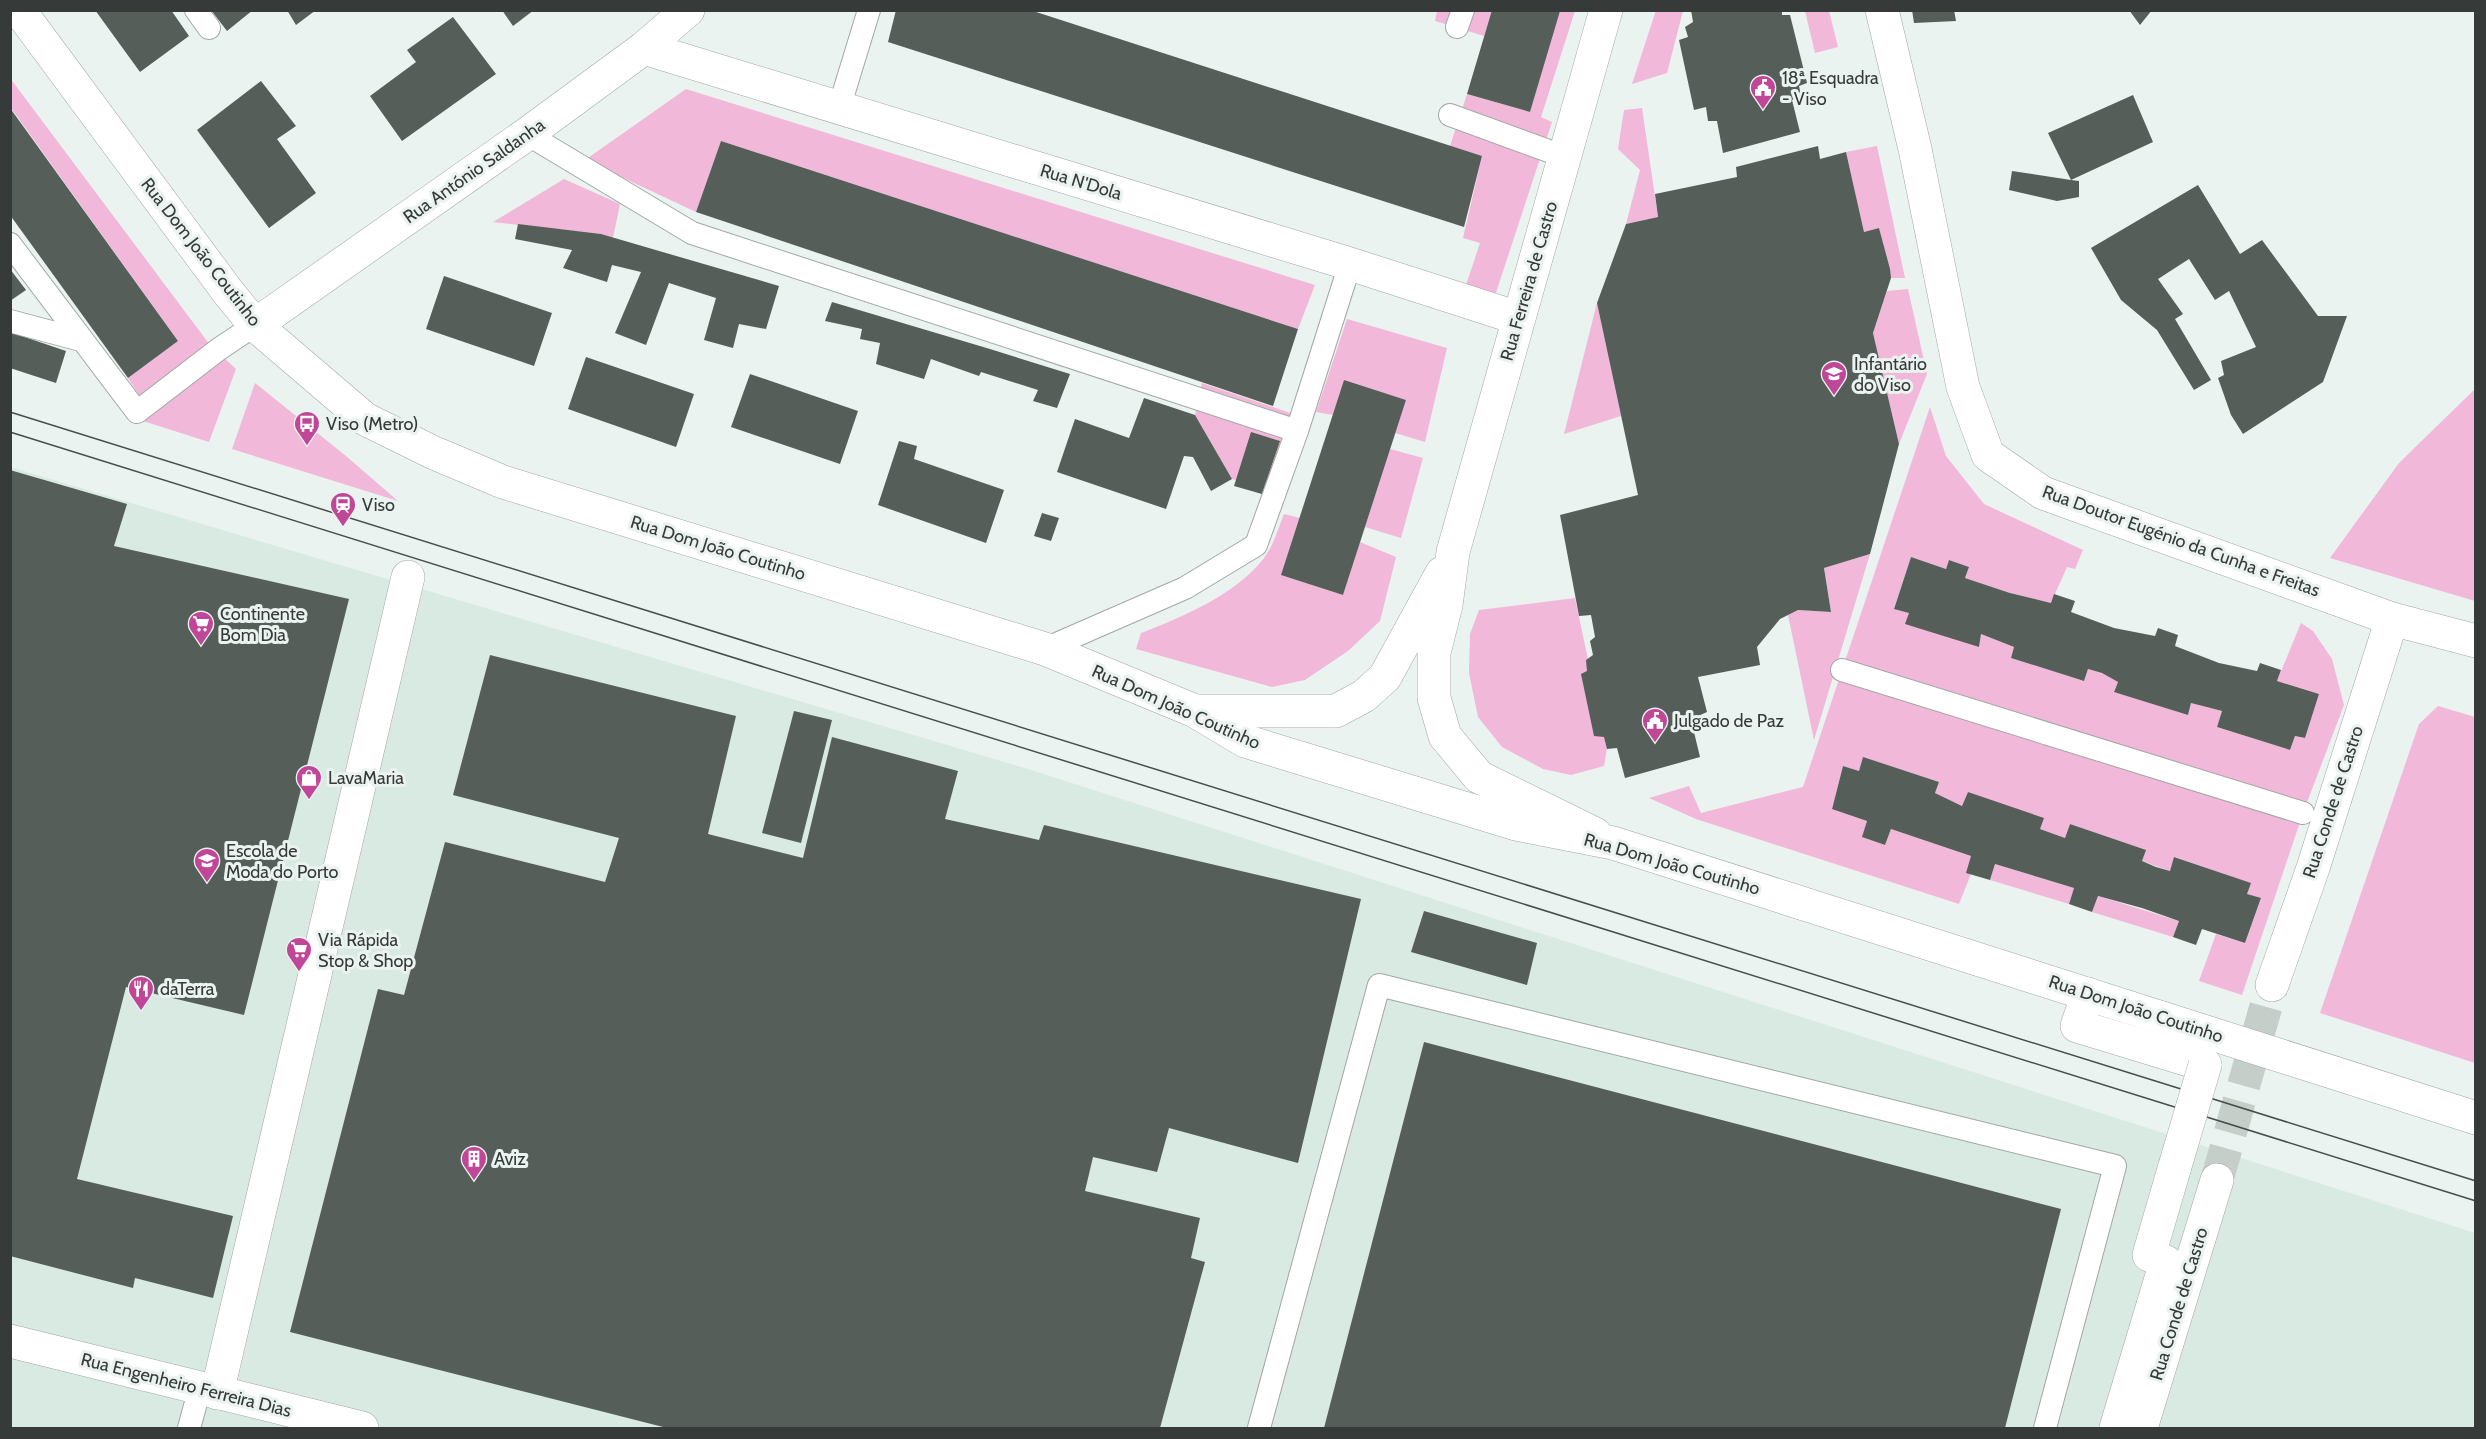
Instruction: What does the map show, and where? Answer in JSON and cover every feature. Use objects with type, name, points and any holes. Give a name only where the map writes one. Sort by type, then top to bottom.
[{"type":"street","name":"Rua Dom João Coutinho","points":[[19,10],[255,325],[365,419],[432,452],[503,482],[1045,649],[1195,711],[1245,741],[1516,824],[1613,843],[2475,1118]]},
{"type":"street","name":"Rua António Saldanha","points":[[255,325],[527,134],[644,48],[688,10]]},
{"type":"street","name":"Rua Ferreira de Castro","points":[[1606,10],[1453,552],[1446,605],[1434,653],[1434,698],[1444,736],[1479,777],[1613,843]]},
{"type":"street","name":"Rua Doutor Eugénio da Cunha e Freitas","points":[[1882,10],[1915,149],[1964,387],[1988,455],[2043,494],[2392,618],[2475,641]]},
{"type":"street","name":"Rua N'Dola","points":[[644,48],[1350,264],[1518,318]]},
{"type":"street","name":"Rua Ferreira de Castro","points":[[1195,711],[1336,711],[1364,696],[1385,677],[1453,552]]},
{"type":"street","points":[[209,1391],[408,577]]},
{"type":"street","name":"Rua Conde de Castro","points":[[2272,985],[2313,868],[2392,618]]},
{"type":"street","points":[[2088,994],[2077,1026],[2205,1065],[2149,1255],[2166,1262],[2116,1428]]},
{"type":"street","name":"Rua Conde de Castro","points":[[2141,1428],[2217,1180]]},
{"type":"street","name":"Rua Engenheiro Ferreira Dias","points":[[10,1341],[362,1428]]},
{"type":"lane","points":[[839,108],[869,10]]},
{"type":"lane","points":[[1450,115],[1565,157]]},
{"type":"lane","points":[[527,134],[692,233],[1297,431]]},
{"type":"lane","points":[[10,244],[138,412],[219,349],[255,325]]},
{"type":"lane","points":[[1045,649],[1185,588],[1256,545],[1297,431],[1350,264]]},
{"type":"lane","points":[[10,321],[81,340]]},
{"type":"lane","points":[[1842,670],[2303,813]]},
{"type":"lane","points":[[1259,1428],[1379,985],[2115,1166],[2045,1428]]},
{"type":"lane","points":[[189,1428],[209,1391]]},
{"type":"shaded area","points":[[1656,10],[1683,11],[1667,73],[1632,84]]},
{"type":"shaded area","points":[[1437,11],[1492,11],[1484,36],[1435,21]]},
{"type":"shaded area","points":[[1559,11],[1575,11],[1541,117],[1552,122],[1490,311],[1461,300],[1480,243],[1463,238],[1482,156],[1450,146],[1467,94],[1530,112]]},
{"type":"shaded area","points":[[1805,11],[1829,11],[1838,47],[1815,53]]},
{"type":"shaded area","points":[[10,78],[210,345],[141,398],[128,378],[178,341],[11,108]]},
{"type":"shaded area","points":[[686,89],[1315,285],[1298,329],[721,141],[696,212],[585,160]]},
{"type":"shaded area","points":[[1642,108],[1658,217],[1626,224],[1640,170],[1618,149],[1624,110]]},
{"type":"shaded area","points":[[1877,146],[1905,278],[1891,278],[1879,228],[1864,232],[1846,152]]},
{"type":"shaded area","points":[[564,179],[620,204],[613,238],[601,234],[493,222]]},
{"type":"shaded area","points":[[1908,289],[1927,374],[1899,444],[1873,333],[1887,291]]},
{"type":"shaded area","points":[[1597,303],[1621,416],[1564,434]]},
{"type":"shaded area","points":[[1347,319],[1447,348],[1425,442],[1395,433],[1406,400],[1344,381],[1333,415],[1316,412]]},
{"type":"shaded area","points":[[222,356],[236,369],[209,442],[143,421]]},
{"type":"shaded area","points":[[255,383],[346,456],[398,501],[232,449]]},
{"type":"shaded area","points":[[1202,383],[1302,417],[1262,494],[1279,441],[1236,480],[1232,479],[1195,415]]},
{"type":"shaded area","points":[[2475,389],[2475,601],[2330,558],[2399,463]]},
{"type":"shaded area","points":[[1930,407],[1946,456],[1984,504],[2083,550],[2075,569],[2067,567],[2051,603],[2010,593],[1965,578],[1969,567],[1949,560],[1946,569],[1911,557],[1894,608],[1909,613],[1906,623],[1979,647],[1981,634],[2014,647],[2011,658],[2084,681],[2088,669],[2102,673],[2118,682],[2114,691],[2188,715],[2191,703],[2222,711],[2217,727],[2290,750],[2295,736],[2305,738],[2319,694],[2277,681],[2301,623],[2313,631],[2332,659],[2344,705],[2303,813],[2242,995],[2199,981],[2216,934],[2245,943],[2261,899],[2247,894],[2250,883],[2175,857],[2170,871],[2142,861],[2145,850],[2070,824],[2065,838],[2040,829],[1968,792],[1962,806],[1935,793],[1939,782],[1863,758],[1859,771],[1843,766],[1832,808],[1867,821],[1863,837],[1885,845],[1891,829],[1971,856],[1971,874],[1959,904],[1696,819],[1649,798],[1689,786],[1701,813],[1803,787]]},
{"type":"shaded area","points":[[1390,449],[1423,458],[1401,538],[1365,527]]},
{"type":"shaded area","points":[[10,467],[1028,769],[2475,1233],[2475,1428],[11,1428]]},
{"type":"shaded area","points":[[1284,514],[1300,518],[1282,575],[1343,595],[1360,542],[1396,557],[1380,621],[1348,651],[1305,680],[1272,687],[1136,649],[1141,633],[1193,611],[1244,579],[1268,552]]},
{"type":"shaded area","points":[[1870,554],[1814,740],[1788,615],[1798,610],[1831,612],[1824,568]]},
{"type":"shaded area","points":[[1575,598],[1607,749],[1604,766],[1571,775],[1543,769],[1502,747],[1478,717],[1469,673],[1470,634],[1479,610]]},
{"type":"shaded area","points":[[2438,706],[2475,717],[2475,1063],[2320,1013],[2419,724]]},
{"type":"shaded area","points":[[1995,864],[2074,888],[2069,904],[1990,880]]},
{"type":"shaded area","points":[[2098,896],[2179,921],[2173,937],[2092,912]]},
{"type":"building","points":[[95,10],[171,10],[189,36],[140,72]]},
{"type":"building","points":[[211,10],[253,10],[227,31]]},
{"type":"building","points":[[287,10],[316,10],[296,25]]},
{"type":"building","points":[[502,10],[534,10],[513,26]]},
{"type":"building","points":[[896,10],[1030,10],[1482,156],[1464,227],[888,42]]},
{"type":"building","points":[[1492,10],[1560,11],[1530,112],[1467,94]]},
{"type":"building","points":[[1691,10],[1782,10],[1782,15],[1790,15],[1807,83],[1799,86],[1801,96],[1792,100],[1800,132],[1723,153],[1717,121],[1708,121],[1706,107],[1694,110],[1679,40],[1688,37],[1685,27],[1693,22]]},
{"type":"building","points":[[1912,10],[1954,10],[1956,21],[1914,23]]},
{"type":"building","points":[[2129,10],[2152,10],[2140,25]]},
{"type":"building","points":[[453,17],[496,74],[402,141],[370,96],[416,62],[407,50]]},
{"type":"building","points":[[261,81],[296,126],[277,139],[316,193],[269,228],[197,130]]},
{"type":"building","points":[[2133,95],[2153,142],[2071,180],[2048,133]]},
{"type":"building","points":[[10,108],[178,341],[128,378],[10,215]]},
{"type":"building","points":[[721,141],[1298,329],[1273,406],[696,212]]},
{"type":"building","points":[[1818,146],[1820,159],[1846,152],[1864,232],[1879,228],[1890,269],[1891,278],[1873,333],[1899,444],[1870,554],[1824,568],[1831,612],[1798,610],[1780,619],[1757,647],[1760,665],[1698,677],[1707,712],[1698,716],[1701,725],[1693,728],[1700,757],[1625,778],[1617,748],[1607,749],[1604,737],[1594,736],[1581,674],[1587,671],[1586,660],[1593,655],[1590,641],[1595,637],[1591,615],[1579,616],[1560,515],[1638,495],[1597,303],[1626,224],[1658,217],[1655,194],[1737,177],[1736,167]]},
{"type":"building","points":[[2012,171],[2079,181],[2079,197],[2057,201],[2009,190]]},
{"type":"building","points":[[2198,185],[2240,254],[2262,240],[2318,316],[2347,316],[2323,382],[2243,434],[2231,415],[2218,378],[2224,375],[2221,361],[2256,347],[2229,291],[2215,300],[2189,259],[2158,279],[2183,314],[2175,319],[2211,380],[2194,390],[2157,330],[2121,300],[2091,248]]},
{"type":"building","points":[[518,224],[601,234],[779,286],[766,329],[739,324],[733,348],[704,340],[716,298],[669,283],[646,345],[615,333],[641,272],[612,265],[607,282],[563,268],[572,250],[515,239]]},
{"type":"building","points":[[10,269],[26,290],[10,301]]},
{"type":"building","points":[[444,276],[552,313],[534,366],[426,329]]},
{"type":"building","points":[[832,302],[1070,374],[1057,408],[1033,401],[1038,390],[981,372],[979,376],[931,359],[924,379],[876,364],[880,343],[860,339],[862,329],[825,321]]},
{"type":"building","points":[[10,332],[66,351],[56,383],[10,368]]},
{"type":"building","points":[[586,357],[694,394],[676,447],[568,409]]},
{"type":"building","points":[[750,374],[858,411],[840,464],[731,427]]},
{"type":"building","points":[[1344,380],[1406,400],[1343,595],[1281,575]]},
{"type":"building","points":[[1144,398],[1195,415],[1232,479],[1211,491],[1193,457],[1184,456],[1166,509],[1057,472],[1075,419],[1129,438]]},
{"type":"building","points":[[1251,432],[1280,441],[1262,494],[1234,486]]},
{"type":"building","points":[[899,441],[917,446],[914,459],[1004,490],[986,543],[878,505]]},
{"type":"building","points":[[10,470],[127,504],[114,546],[349,599],[244,1015],[126,987],[77,1179],[233,1216],[213,1298],[135,1278],[133,1288],[10,1256]]},
{"type":"building","points":[[1042,513],[1059,518],[1051,541],[1034,536]]},
{"type":"building","points":[[1911,557],[1946,569],[1949,560],[1969,567],[1965,578],[2010,593],[2051,603],[2054,594],[2075,601],[2071,612],[2114,628],[2155,636],[2158,628],[2178,635],[2175,646],[2219,663],[2257,671],[2260,663],[2281,670],[2277,681],[2319,694],[2305,738],[2295,736],[2290,750],[2217,727],[2222,711],[2191,703],[2188,715],[2114,692],[2118,682],[2102,673],[2088,669],[2084,681],[2011,658],[2014,647],[1981,634],[1979,647],[1905,624],[1909,613],[1894,609]]},
{"type":"building","points":[[490,655],[736,716],[708,834],[803,858],[832,737],[958,771],[945,819],[1039,840],[1044,825],[1361,899],[1298,1163],[1169,1128],[1157,1172],[1093,1157],[1085,1191],[1200,1218],[1191,1258],[1205,1262],[1160,1428],[667,1428],[290,1332],[378,989],[404,995],[445,842],[605,882],[619,838],[453,795]]},
{"type":"building","points":[[794,711],[832,720],[801,843],[762,833]]},
{"type":"building","points":[[1863,757],[1939,782],[1935,793],[1962,806],[1968,792],[2044,818],[2040,829],[2065,838],[2070,824],[2146,850],[2142,861],[2156,867],[2170,871],[2174,857],[2251,883],[2247,894],[2261,898],[2245,943],[2202,929],[2196,945],[2173,937],[2179,921],[2098,896],[2092,912],[2069,904],[2074,888],[1995,864],[1990,880],[1966,873],[1971,856],[1891,829],[1885,845],[1862,837],[1867,821],[1832,809],[1843,766],[1859,771]]},
{"type":"building","points":[[1424,911],[1537,943],[1527,985],[1411,952]]},
{"type":"building","points":[[1424,1042],[2061,1209],[2005,1428],[1324,1428]]},
{"type":"tunnel","points":[[2217,1180],[2272,985]]},
{"type":"tram line","points":[[10,412],[2476,1181]]},
{"type":"tram line","points":[[10,432],[2476,1201]]},
{"type":"place","name":"18ª Esquadra - Viso","points":[[1763,111]]},
{"type":"place","name":"Infantário do Viso","points":[[1834,397]]},
{"type":"place","name":"Viso (Metro)","points":[[307,447]]},
{"type":"place","name":"Viso","points":[[343,528]]},
{"type":"place","name":"Continente Bom Dia","points":[[201,647]]},
{"type":"place","name":"Julgado de Paz","points":[[1655,744]]},
{"type":"place","name":"LavaMaria","points":[[309,801]]},
{"type":"place","name":"Escola de Moda do Porto","points":[[207,884]]},
{"type":"place","name":"Via Rápida Stop & Shop","points":[[299,973]]},
{"type":"place","name":"daTerra","points":[[141,1012]]},
{"type":"place","name":"Aviz","points":[[474,1182]]}]
